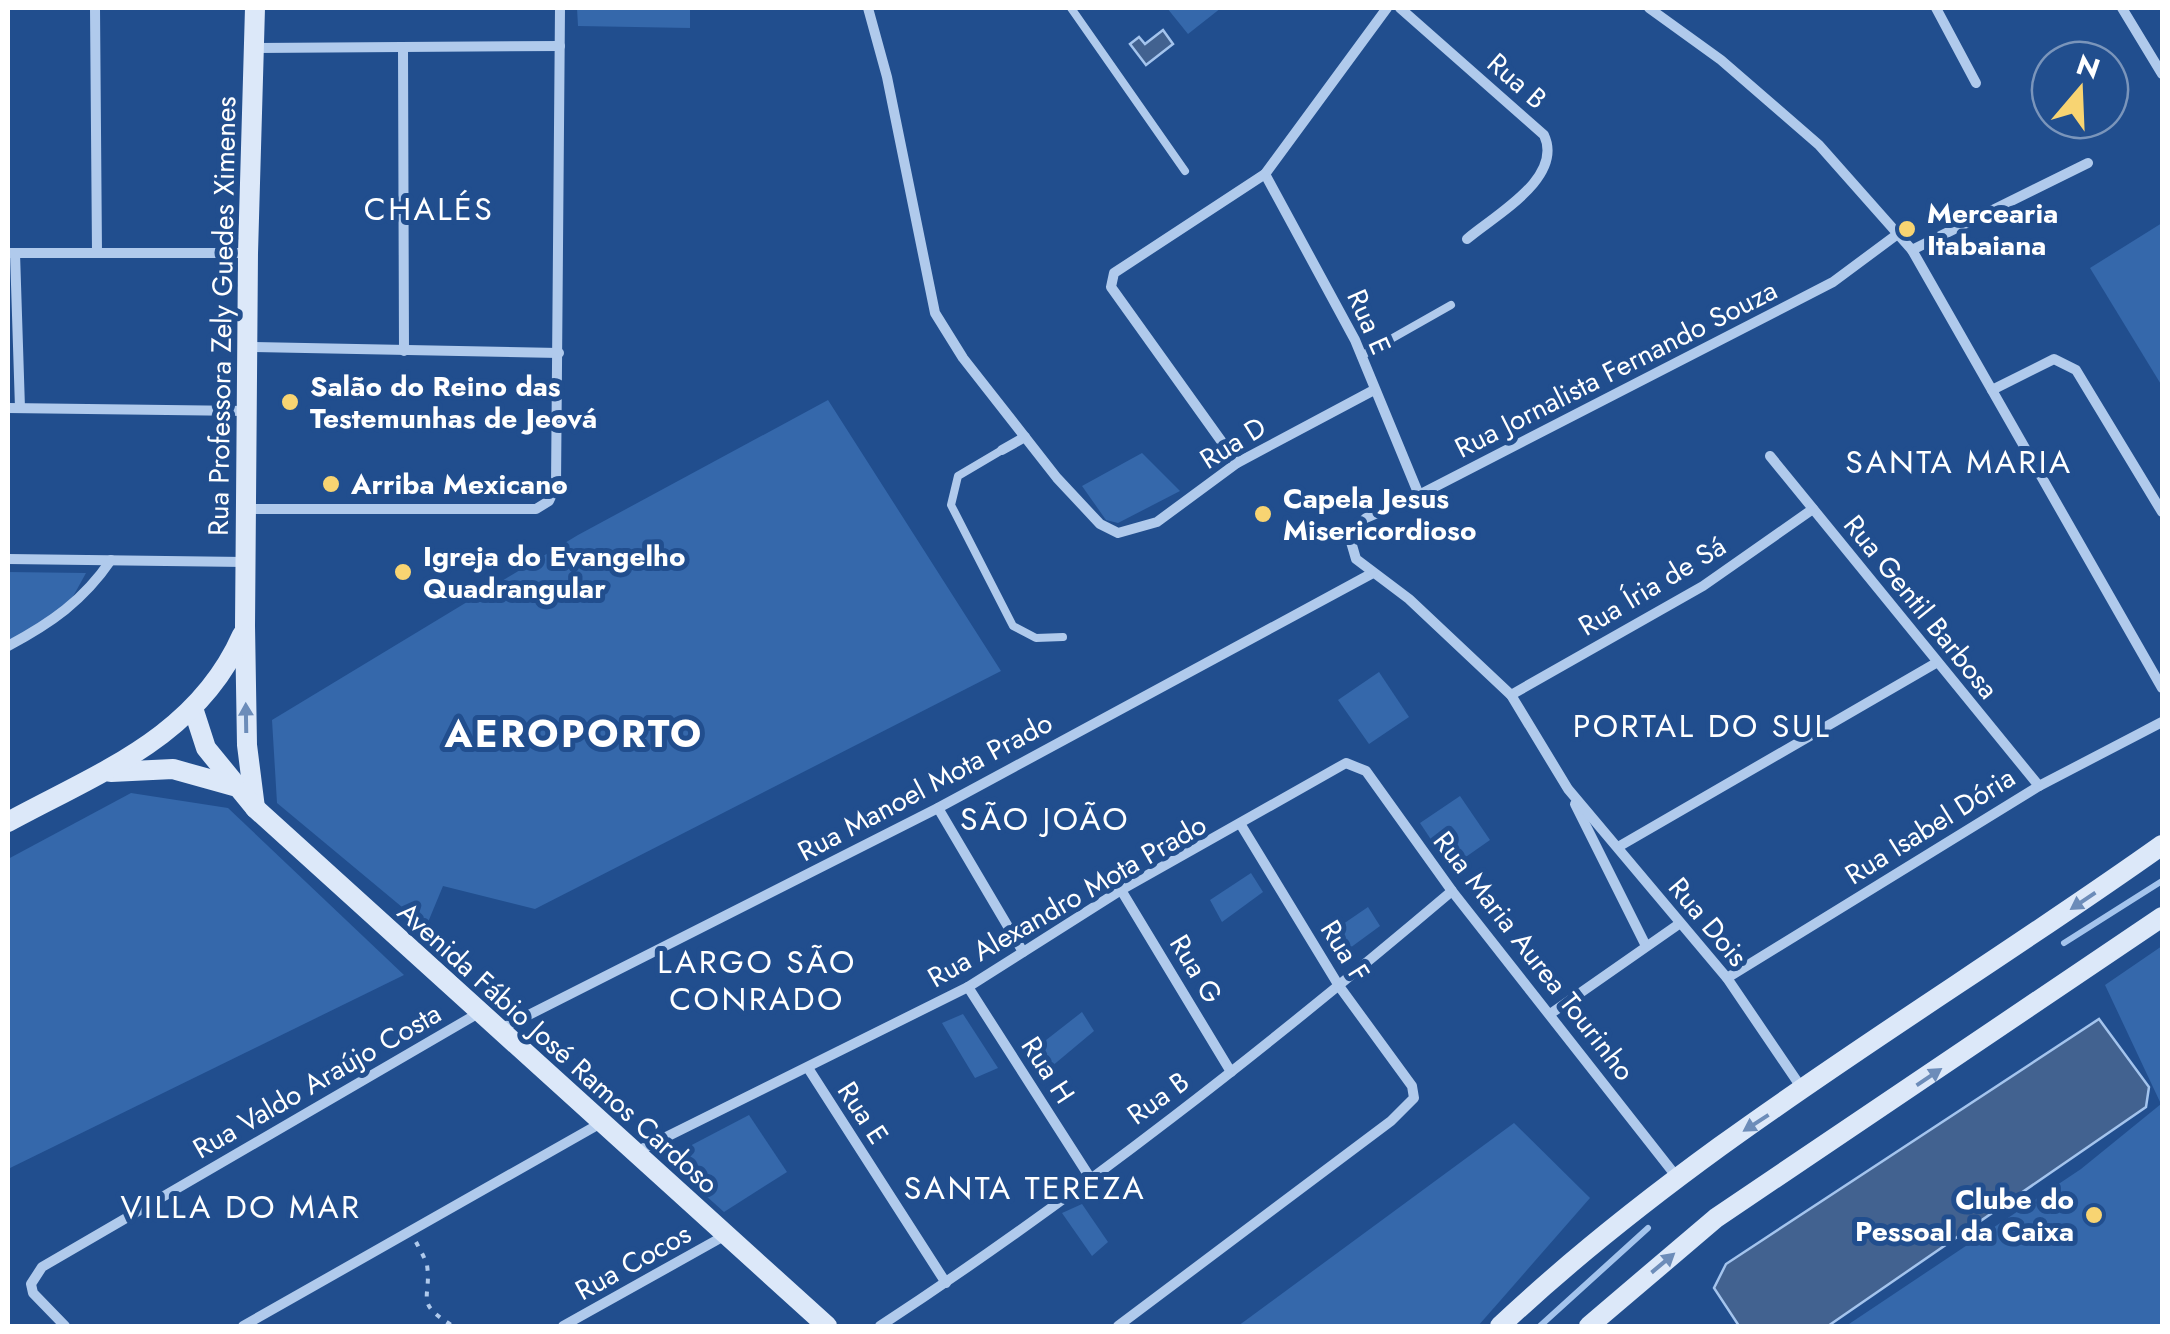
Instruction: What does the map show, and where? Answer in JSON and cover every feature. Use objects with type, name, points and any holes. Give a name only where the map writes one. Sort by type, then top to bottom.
[{"type":"street","points":[[95,8],[97,253]]},
{"type":"street","name":"Rua Professora Zely Guedes Ximenes","points":[[255,8],[248,253],[245,626],[247,745],[256,808]]},
{"type":"street","points":[[245,508],[536,508],[549,502],[556,486],[559,354],[560,8]]},
{"type":"street","points":[[868,8],[887,77],[934,313],[963,358],[1025,437],[1002,450]]},
{"type":"street","points":[[1237,463],[1111,288],[1110,280],[1114,272],[1264,174],[1387,8]]},
{"type":"street","name":"Rua B","points":[[1400,8],[1544,135],[1549,146],[1546,166],[1535,182],[1467,239]]},
{"type":"street","points":[[1649,8],[1721,60],[1819,145],[1912,250],[2162,688]]},
{"type":"street","points":[[1936,8],[1976,83]]},
{"type":"street","points":[[2122,8],[2162,74]]},
{"type":"street","points":[[256,48],[560,46]]},
{"type":"street","points":[[403,48],[404,351]]},
{"type":"street","points":[[1912,250],[2088,163]]},
{"type":"street","name":"Rua E","points":[[1264,174],[1321,272],[1419,496]]},
{"type":"street","name":"Rua Jornalista Fernando Souza","points":[[1349,536],[1366,518],[1419,496],[1832,282],[1899,234]]},
{"type":"street","points":[[246,411],[14,408],[11,253],[248,253]]},
{"type":"street","points":[[248,348],[559,354]]},
{"type":"street","points":[[1992,390],[2054,360],[2076,370],[2162,512]]},
{"type":"street","name":"Rua D","points":[[1025,437],[1100,524],[1118,533],[1157,522],[1237,463],[1374,390]]},
{"type":"street","name":"Rua Gentil Barbosa","points":[[1770,456],[2039,786]]},
{"type":"street","name":"Rua Íria de Sá","points":[[1510,695],[1703,586],[1813,509]]},
{"type":"street","name":"Rua Dois","points":[[1349,536],[1356,558],[1371,574],[1409,600],[1510,695],[1568,789],[1646,946]]},
{"type":"street","points":[[8,559],[246,562]]},
{"type":"street","points":[[8,646],[51,622],[87,594],[111,560]]},
{"type":"street","name":"Rua Manoel Mota Prado","points":[[496,1031],[938,808],[1371,574]]},
{"type":"street","points":[[8,822],[158,740],[194,711],[232,657],[245,626]]},
{"type":"street","points":[[1618,846],[1936,663]]},
{"type":"street","name":"Avenida Fábio José Ramos Cardoso","points":[[194,711],[206,748],[256,808],[496,1031],[826,1326]]},
{"type":"street","name":"Rua Isabel Dória","points":[[1727,978],[2039,786],[2162,722]]},
{"type":"street","name":"Rua Alexandro Mota Prado","points":[[635,1152],[968,987],[1122,890],[1242,826],[1339,766],[1356,764]]},
{"type":"street","name":"Rua Maria Aurea Tourinho","points":[[1356,764],[1366,771],[1452,891],[1676,1176]]},
{"type":"street","points":[[99,773],[173,769],[234,786]]},
{"type":"street","name":"Rua Dois","points":[[1568,789],[1727,978],[1804,1091]]},
{"type":"street","points":[[938,808],[1022,952]]},
{"type":"street","name":"Rua F","points":[[1118,1326],[1391,1121],[1414,1098],[1412,1086],[1340,986],[1242,826]]},
{"type":"street","points":[[1500,1326],[1562,1268],[1676,1176],[2162,846]]},
{"type":"street","name":"Rua G","points":[[1122,890],[1231,1072]]},
{"type":"street","name":"Rua B","points":[[880,1326],[946,1283],[1231,1072],[1452,891]]},
{"type":"street","points":[[1589,1326],[1716,1218],[2162,918]]},
{"type":"street","points":[[1550,1014],[1679,924]]},
{"type":"street","name":"Rua H","points":[[968,987],[1089,1176]]},
{"type":"street","name":"Rua Valdo Araújo Costa","points":[[65,1326],[33,1294],[31,1284],[42,1267],[478,1014]]},
{"type":"street","name":"Rua E","points":[[808,1068],[946,1283]]},
{"type":"street","points":[[243,1326],[601,1123]]},
{"type":"street","name":"Rua Cocos","points":[[564,1326],[724,1236]]},
{"type":"lane","points":[[1070,8],[1186,172]]},
{"type":"lane","points":[[1361,356],[1451,305]]},
{"type":"lane","points":[[1002,450],[958,476],[950,505],[1014,626],[1036,638],[1062,637]]},
{"type":"path","points":[[411,1231],[427,1265],[423,1294],[434,1315],[453,1326]]},
{"type":"shaded area","points":[[577,8],[690,8],[690,28],[578,26]]},
{"type":"shaded area","points":[[1167,8],[1221,8],[1188,34]]},
{"type":"shaded area","points":[[1163,30],[1173,44],[1146,65],[1130,44],[1139,37],[1145,44]]},
{"type":"shaded area","points":[[2162,223],[2162,386],[2090,268]]},
{"type":"shaded area","points":[[828,400],[1001,671],[535,909],[443,886],[426,927],[277,803],[272,720],[578,535]]},
{"type":"shaded area","points":[[1142,453],[1180,491],[1118,523],[1106,520],[1082,486]]},
{"type":"shaded area","points":[[8,572],[86,573],[70,602],[8,645]]},
{"type":"shaded area","points":[[1379,672],[1409,717],[1369,744],[1338,700]]},
{"type":"shaded area","points":[[131,793],[228,808],[404,975],[8,1169],[8,859]]},
{"type":"shaded area","points":[[1460,796],[1490,840],[1450,868],[1420,823]]},
{"type":"shaded area","points":[[1251,873],[1263,892],[1222,922],[1210,900]]},
{"type":"shaded area","points":[[1368,907],[1380,926],[1339,956],[1327,935]]},
{"type":"shaded area","name":"Clube do Pessoal da Caixa","points":[[2162,946],[2162,1326],[1846,1326],[2081,1169],[2161,1104],[2105,985]]},
{"type":"shaded area","points":[[1082,1012],[1094,1031],[1045,1072],[1032,1051]]},
{"type":"shaded area","points":[[963,1014],[998,1068],[975,1078],[942,1023]]},
{"type":"shaded area","points":[[2099,1019],[2149,1087],[2146,1107],[1828,1326],[1739,1326],[1714,1288],[1726,1264]]},
{"type":"shaded area","points":[[749,1115],[787,1172],[724,1212],[665,1159]]},
{"type":"shaded area","points":[[1514,1123],[1590,1198],[1478,1326],[1238,1326]]},
{"type":"shaded area","points":[[1082,1204],[1108,1242],[1092,1256],[1062,1213]]},
{"type":"waterway","points":[[2064,943],[2162,881]]},
{"type":"waterway","points":[[1540,1326],[1648,1228]]},
{"type":"place","name":"Mercearia Itabaiana","points":[[1907,229]]},
{"type":"place","name":"Salão do Reino das Testemunhas de Jeová","points":[[290,402]]},
{"type":"place","name":"Arriba Mexicano","points":[[331,484]]},
{"type":"place","name":"Capela Jesus Misericordioso","points":[[1263,514]]},
{"type":"place","name":"Igreja do Evangelho Quadrangular","points":[[403,572]]},
{"type":"place","name":"Clube do Pessoal da Caixa","points":[[2094,1215]]},
{"type":"district","name":"CHALÉS","points":[[429,209]]},
{"type":"district","name":"SANTA MARIA","points":[[1959,462]]},
{"type":"district","name":"PORTAL DO SUL","points":[[1702,726]]},
{"type":"district","name":"AEROPORTO","points":[[574,733]]},
{"type":"district","name":"SÃO JOÃO","points":[[1045,819]]},
{"type":"district","name":"LARGO SÃO CONRADO","points":[[757,980]]},
{"type":"district","name":"SANTA TEREZA","points":[[1025,1188]]},
{"type":"district","name":"VILLA DO MAR","points":[[241,1207]]}]
